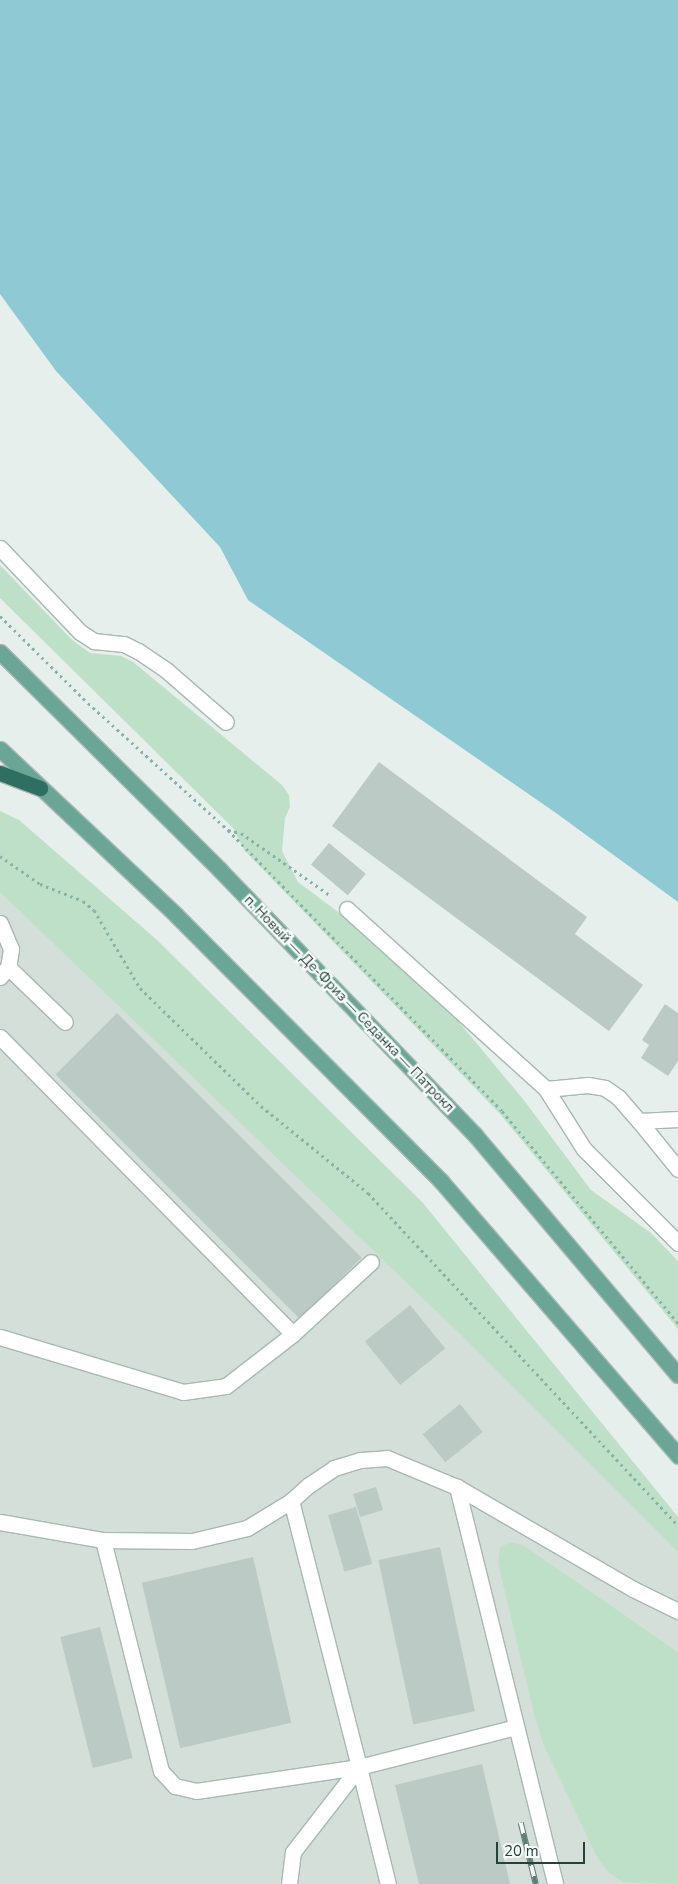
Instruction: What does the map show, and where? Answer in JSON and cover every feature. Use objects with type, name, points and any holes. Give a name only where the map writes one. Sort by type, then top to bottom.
[{"type":"highway","points":[[0,772],[40,788]]},
{"type":"main road","name":"п. Новый — Де-Фриз — Седанка — Патрокл","points":[[0,652],[220,870],[475,1135],[678,1375]]},
{"type":"main road","points":[[0,748],[177,916],[441,1181],[678,1456]]},
{"type":"lane","points":[[0,548],[80,632],[94,641],[124,644],[138,651],[166,670],[226,722]]},
{"type":"lane","points":[[347,909],[546,1089],[584,1149],[678,1243]]},
{"type":"lane","points":[[0,923],[11,949],[4,972],[65,1022]]},
{"type":"lane","points":[[0,1037],[293,1334]]},
{"type":"lane","points":[[546,1089],[588,1085],[605,1088],[618,1096],[678,1169]]},
{"type":"lane","points":[[639,1121],[678,1119]]},
{"type":"lane","points":[[0,1337],[183,1392],[226,1386],[293,1334],[371,1262]]},
{"type":"lane","points":[[0,1522],[103,1540],[192,1541],[247,1528],[291,1501],[334,1468],[360,1460],[387,1458],[457,1487],[633,1589],[678,1611]]},
{"type":"lane","points":[[457,1487],[555,1884]]},
{"type":"lane","points":[[291,1501],[388,1884]]},
{"type":"lane","points":[[103,1540],[162,1771],[175,1786],[196,1791],[359,1767],[516,1727]]},
{"type":"lane","points":[[290,1884],[293,1852],[359,1767]]},
{"type":"path","points":[[0,616],[88,703],[228,830],[502,1111],[678,1323]]},
{"type":"path","points":[[228,830],[241,833],[347,909]]},
{"type":"path","points":[[0,856],[40,884],[83,901],[94,910],[140,988],[261,1106],[368,1193],[678,1526]]},
{"type":"shaded area","points":[[0,886],[462,1332],[678,1547],[678,1884],[0,1884]]},
{"type":"green space","points":[[0,565],[72,640],[90,653],[121,656],[133,662],[282,785],[289,795],[290,807],[285,818],[282,851],[298,882],[338,912],[458,1021],[523,1099],[591,1190],[651,1233],[678,1261],[678,1329],[500,1114],[244,850],[233,828],[0,598]]},
{"type":"green space","points":[[0,811],[19,820],[157,940],[423,1203],[678,1517],[678,1552],[461,1335],[0,892]]},
{"type":"green space","points":[[511,1542],[523,1545],[678,1652],[678,1884],[623,1882],[610,1874],[598,1859],[544,1746],[535,1718],[498,1563],[500,1547]]},
{"type":"water","points":[[0,0],[678,0],[678,902],[556,813],[248,600],[220,547],[56,371],[0,294]]},
{"type":"building","points":[[379,762],[587,917],[575,934],[643,985],[609,1031],[332,826]]},
{"type":"building","points":[[329,843],[366,874],[348,895],[311,864]]},
{"type":"building","points":[[665,1004],[678,1013],[678,1061],[668,1076],[641,1058],[649,1045],[642,1040]]},
{"type":"building","points":[[117,1013],[362,1258],[300,1319],[55,1075]]},
{"type":"building","points":[[410,1305],[445,1349],[400,1385],[365,1342]]},
{"type":"building","points":[[460,1404],[483,1432],[445,1462],[423,1434]]},
{"type":"building","points":[[376,1487],[383,1510],[360,1517],[353,1494]]},
{"type":"building","points":[[356,1507],[372,1564],[344,1572],[328,1515]]},
{"type":"building","points":[[440,1547],[475,1711],[413,1724],[378,1560]]},
{"type":"building","points":[[253,1557],[291,1723],[180,1748],[142,1583]]},
{"type":"building","points":[[100,1627],[133,1758],[93,1768],[60,1637]]},
{"type":"building","points":[[482,1764],[510,1884],[419,1884],[395,1785]]},
{"type":"railway","points":[[521,1823],[536,1884]]}]
